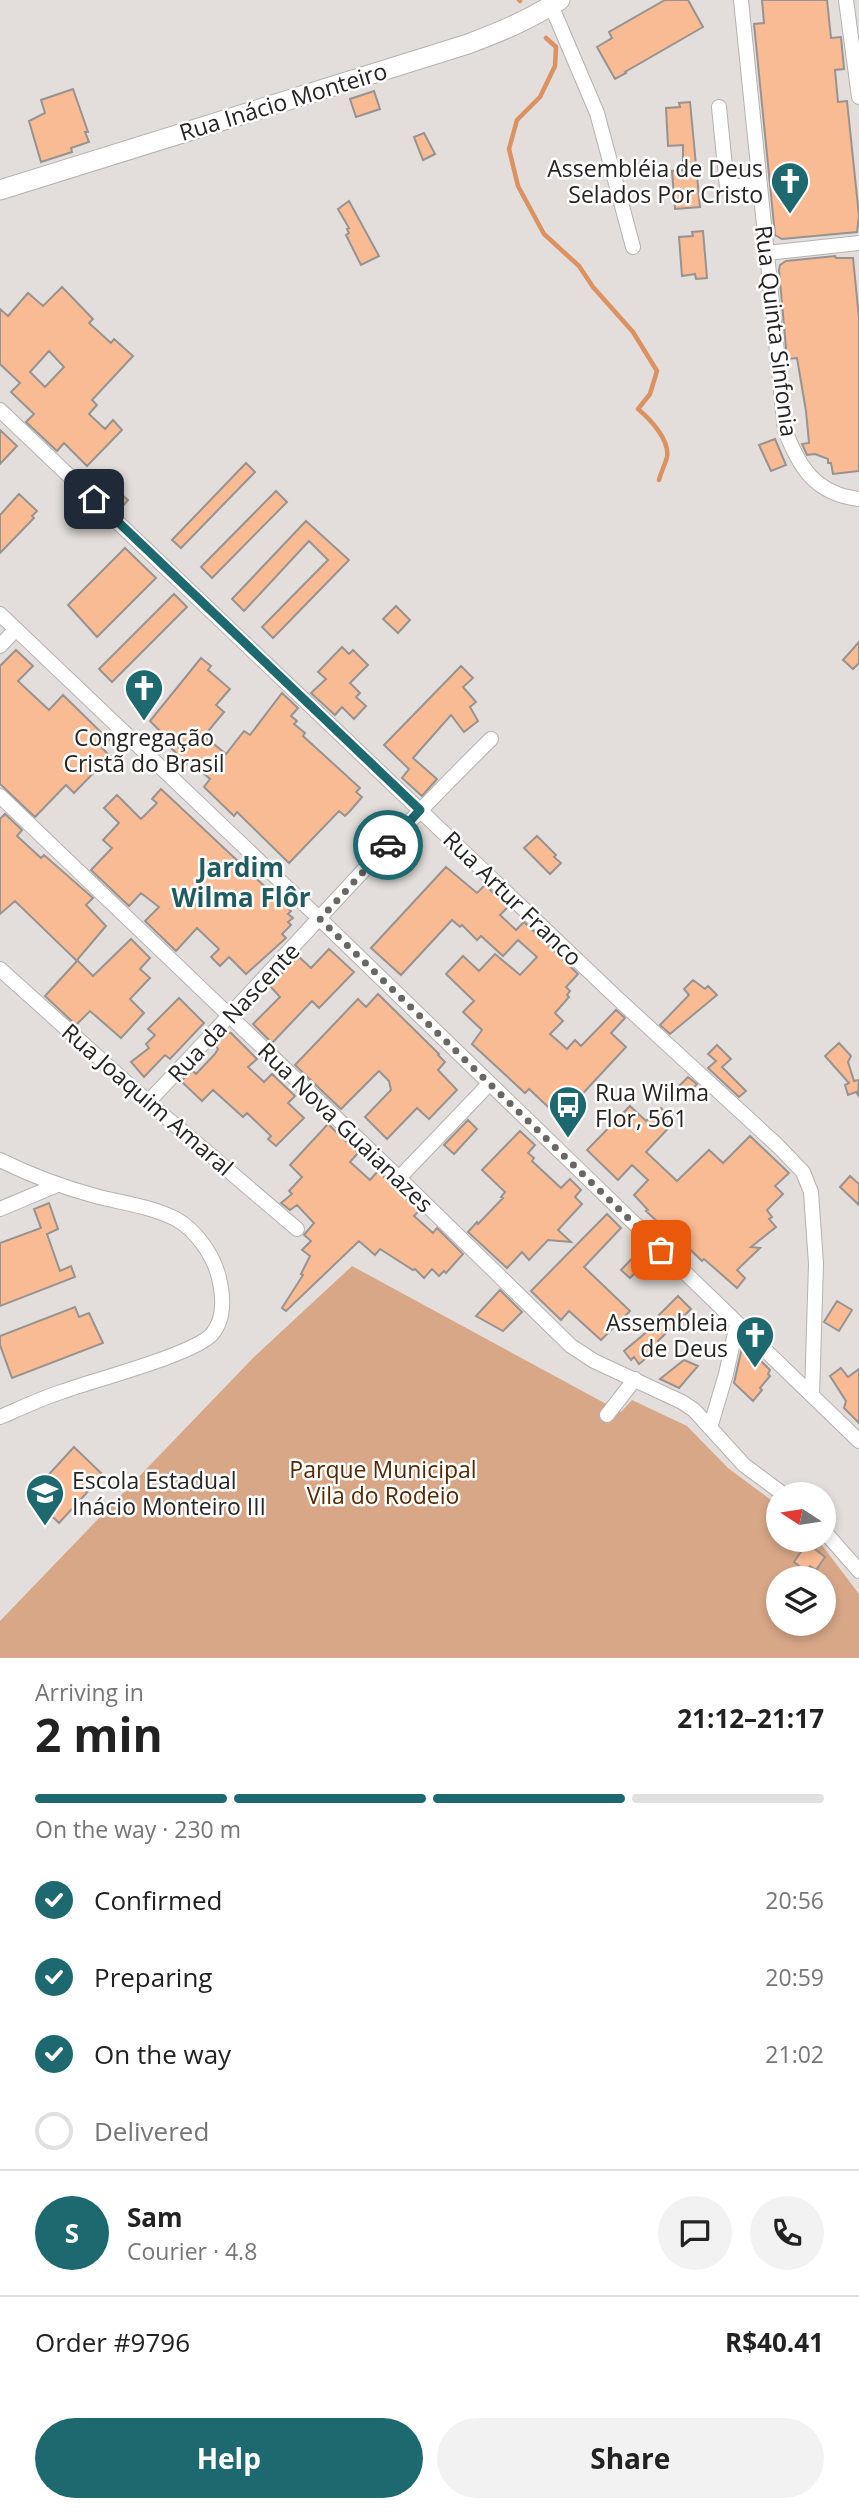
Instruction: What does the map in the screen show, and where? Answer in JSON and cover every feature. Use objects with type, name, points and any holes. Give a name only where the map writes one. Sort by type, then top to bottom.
[{"type":"street","name":"Rua Quinta Sinfonia","points":[[741,0],[785,430],[796,458],[814,480],[832,493],[859,499]]},
{"type":"street","points":[[846,0],[859,97]]},
{"type":"street","points":[[545,5],[597,113],[632,247]]},
{"type":"street","name":"Rua Inácio Monteiro","points":[[0,190],[468,44],[514,27],[545,5]]},
{"type":"street","points":[[719,107],[727,187],[760,184]]},
{"type":"street","points":[[767,253],[859,243]]},
{"type":"street","name":"Rua Artur Franco","points":[[0,410],[803,1172],[811,1192],[816,1264],[812,1395]]},
{"type":"street","points":[[0,614],[320,919],[859,1441]]},
{"type":"street","points":[[0,646],[16,629]]},
{"type":"street","name":"Rua da Nascente","points":[[148,1102],[420,810],[491,739]]},
{"type":"street","name":"Rua Nova Guaianazes","points":[[0,796],[571,1346],[594,1361],[682,1402],[744,1465],[767,1482]]},
{"type":"street","name":"Rua Joaquim Amaral","points":[[0,969],[148,1102],[297,1229]]},
{"type":"street","points":[[399,1178],[489,1084]]},
{"type":"street","points":[[0,1160],[57,1185],[155,1211],[178,1220],[211,1256],[220,1283],[220,1314],[213,1333],[193,1346],[60,1392],[0,1417]]},
{"type":"street","points":[[4,1205],[57,1185]]},
{"type":"street","points":[[710,1428],[737,1324]]},
{"type":"street","points":[[607,1415],[635,1380]]},
{"type":"street","points":[[836,1545],[859,1571]]},
{"type":"green space","name":"Parque Municipal Vila do Rodeio","points":[[352,1266],[621,1412],[632,1400],[687,1426],[728,1468],[766,1496],[766,1552],[827,1552],[859,1594],[859,1658],[0,1658],[0,1621],[254,1357]]},
{"type":"building","points":[[665,0],[688,0],[703,27],[615,79],[597,47],[612,38],[609,32]]},
{"type":"building","points":[[762,0],[827,0],[831,38],[841,37],[844,69],[835,70],[838,102],[847,101],[859,216],[857,232],[782,239],[775,235],[754,24],[764,23]]},
{"type":"building","points":[[73,89],[89,142],[71,148],[72,152],[41,162],[29,121],[45,113],[41,100]]},
{"type":"building","points":[[374,91],[380,109],[356,117],[350,99]]},
{"type":"building","points":[[690,102],[700,207],[675,209],[672,171],[683,170],[683,145],[668,146],[666,108],[680,107],[679,103]]},
{"type":"building","points":[[424,133],[435,154],[423,160],[414,137]]},
{"type":"building","points":[[349,201],[379,256],[361,265],[346,235],[349,228],[338,209]]},
{"type":"building","points":[[703,231],[707,278],[696,279],[695,274],[682,276],[679,237],[693,236],[692,232]]},
{"type":"building","points":[[835,256],[853,258],[859,318],[859,471],[833,474],[828,459],[815,454],[807,455],[802,444],[809,443],[806,411],[797,358],[787,359],[779,270],[780,265],[786,261]]},
{"type":"building","points":[[62,287],[93,319],[89,323],[111,343],[114,339],[133,356],[92,400],[97,405],[89,414],[105,429],[113,420],[122,430],[87,466],[64,443],[57,451],[26,422],[34,414],[11,392],[20,383],[0,364],[0,309],[8,316],[28,293],[43,306]],"holes":[[[49,351],[64,367],[45,387],[30,372]]]},
{"type":"building","points":[[0,430],[17,446],[0,464]]},
{"type":"building","points":[[775,439],[786,465],[771,471],[759,445]]},
{"type":"building","points":[[246,463],[255,472],[181,548],[172,540]]},
{"type":"building","points":[[276,491],[287,502],[212,578],[201,567]]},
{"type":"building","points":[[120,493],[128,500],[119,510],[111,502]]},
{"type":"building","points":[[19,494],[37,511],[32,516],[34,518],[0,553],[0,515]]},
{"type":"building","points":[[306,521],[349,560],[273,638],[262,627],[328,560],[309,541],[244,611],[232,599]]},
{"type":"building","points":[[125,548],[156,578],[97,637],[68,605]]},
{"type":"building","points":[[174,594],[187,607],[112,682],[99,669]]},
{"type":"building","points":[[396,606],[410,620],[398,633],[383,619]]},
{"type":"building","points":[[859,642],[859,663],[853,669],[843,660]]},
{"type":"building","points":[[342,647],[349,654],[353,650],[368,665],[350,683],[360,693],[356,697],[366,706],[354,719],[342,707],[335,715],[311,693],[326,679],[318,672]]},
{"type":"building","points":[[16,650],[33,666],[18,681],[49,710],[63,695],[109,740],[102,748],[110,756],[74,793],[66,785],[35,817],[0,784],[0,666]]},
{"type":"building","points":[[201,658],[211,666],[208,670],[230,689],[216,705],[224,712],[204,736],[226,754],[244,731],[250,735],[282,693],[298,708],[291,716],[297,721],[294,724],[305,733],[303,736],[360,788],[356,792],[362,797],[350,811],[345,816],[339,811],[289,863],[237,812],[234,816],[204,787],[210,779],[189,761],[183,767],[173,758],[176,753],[157,734],[160,731],[150,721]]},
{"type":"building","points":[[461,666],[473,678],[463,687],[476,702],[470,707],[478,721],[464,732],[451,715],[413,758],[437,779],[422,796],[402,778],[409,769],[384,745]]},
{"type":"building","points":[[161,789],[291,911],[288,914],[293,918],[288,922],[291,925],[282,934],[286,938],[246,974],[229,957],[220,966],[211,957],[219,949],[197,928],[176,951],[145,921],[159,907],[141,893],[129,906],[91,870],[112,848],[103,840],[119,823],[104,808],[117,795],[141,819],[157,803],[152,799]]},
{"type":"building","points":[[5,814],[22,830],[17,836],[41,858],[44,855],[93,898],[86,905],[106,926],[77,960],[93,976],[131,939],[150,958],[140,969],[150,978],[130,999],[144,1013],[121,1038],[90,1011],[76,1025],[45,996],[77,961],[15,901],[0,914],[0,819]]},
{"type":"building","points":[[537,836],[561,863],[550,874],[524,848]]},
{"type":"building","points":[[446,867],[477,893],[485,885],[508,907],[500,915],[516,930],[524,922],[578,974],[566,987],[570,991],[567,995],[569,997],[555,1013],[563,1021],[550,1034],[567,1049],[575,1040],[581,1046],[616,1010],[625,1018],[611,1033],[626,1047],[560,1118],[529,1089],[525,1093],[472,1044],[482,1030],[463,1012],[474,1001],[446,974],[463,956],[479,971],[495,954],[520,975],[537,957],[518,940],[503,956],[481,936],[477,940],[462,925],[460,927],[452,920],[401,975],[371,948]]},
{"type":"building","points":[[329,949],[354,972],[319,1008],[312,1001],[272,1043],[253,1024],[280,997],[270,986],[298,956],[311,968]]},
{"type":"building","points":[[693,980],[705,989],[708,986],[717,995],[670,1034],[660,1025],[689,995],[684,989]]},
{"type":"building","points":[[378,994],[439,1054],[445,1062],[438,1070],[457,1090],[429,1119],[417,1108],[387,1139],[365,1117],[391,1090],[389,1081],[379,1071],[341,1109],[295,1065],[358,999],[366,1007]]},
{"type":"building","points":[[179,998],[204,1023],[170,1059],[165,1055],[144,1077],[131,1062],[149,1048],[146,1044],[155,1035],[148,1029]]},
{"type":"building","points":[[227,1032],[257,1059],[248,1067],[264,1082],[272,1074],[295,1096],[288,1103],[304,1118],[276,1146],[268,1139],[271,1136],[247,1113],[243,1117],[213,1090],[202,1101],[181,1081],[192,1070],[196,1074],[215,1054],[218,1049],[215,1045]]},
{"type":"building","points":[[839,1043],[851,1056],[848,1062],[854,1081],[859,1080],[858,1095],[856,1092],[848,1095],[845,1085],[849,1083],[825,1056]]},
{"type":"building","points":[[717,1045],[731,1059],[722,1067],[746,1091],[739,1097],[708,1068],[716,1061],[708,1054]]},
{"type":"building","points":[[688,1077],[697,1084],[688,1094],[679,1086]]},
{"type":"building","points":[[630,1106],[646,1121],[661,1108],[675,1121],[646,1152],[677,1181],[709,1150],[723,1163],[750,1136],[789,1173],[775,1186],[783,1194],[767,1210],[772,1217],[769,1219],[776,1227],[751,1247],[760,1248],[737,1270],[745,1278],[737,1288],[646,1211],[648,1210],[634,1195],[648,1180],[632,1165],[618,1180],[587,1150]]},
{"type":"building","points":[[468,1120],[477,1129],[454,1154],[444,1145]]},
{"type":"building","points":[[328,1124],[358,1153],[350,1162],[370,1180],[378,1171],[419,1211],[414,1216],[433,1233],[437,1228],[463,1254],[446,1273],[444,1271],[439,1276],[432,1269],[424,1278],[415,1269],[380,1249],[375,1255],[359,1241],[286,1311],[282,1308],[303,1275],[301,1274],[310,1256],[302,1250],[311,1241],[304,1235],[314,1223],[297,1205],[290,1210],[281,1203],[292,1194],[289,1191],[302,1177],[290,1165]]},
{"type":"building","points":[[520,1131],[535,1145],[528,1153],[534,1158],[532,1161],[561,1188],[570,1179],[581,1190],[575,1197],[582,1204],[558,1230],[571,1242],[548,1240],[529,1260],[522,1252],[507,1268],[468,1232],[503,1198],[501,1197],[505,1192],[482,1170]]},
{"type":"building","points":[[850,1176],[859,1184],[859,1205],[840,1187]]},
{"type":"building","points":[[49,1203],[58,1229],[47,1234],[60,1271],[71,1266],[75,1277],[0,1306],[0,1243],[41,1228],[34,1209]]},
{"type":"building","points":[[607,1214],[621,1228],[584,1267],[630,1311],[601,1340],[569,1311],[561,1320],[531,1291]]},
{"type":"building","points":[[643,1247],[652,1255],[630,1278],[621,1270]]},
{"type":"building","points":[[500,1290],[522,1312],[503,1331],[476,1316]]},
{"type":"building","points":[[678,1296],[691,1309],[658,1341],[661,1346],[639,1364],[634,1357],[631,1360],[624,1351],[649,1330],[654,1324],[652,1322]]},
{"type":"building","points":[[837,1301],[852,1310],[839,1331],[824,1322]]},
{"type":"building","points":[[75,1307],[79,1317],[89,1313],[103,1343],[12,1378],[0,1345],[0,1336]]},
{"type":"building","points":[[743,1343],[770,1370],[770,1376],[753,1401],[734,1383]]},
{"type":"building","points":[[684,1360],[698,1366],[679,1388],[660,1379]]},
{"type":"building","points":[[841,1368],[848,1377],[859,1369],[859,1423],[844,1408],[846,1401],[830,1376]]},
{"type":"building","points":[[74,1447],[103,1475],[59,1523],[30,1495]]},
{"type":"building","points":[[801,1552],[819,1552],[825,1557],[819,1566],[799,1566],[794,1562]]},
{"type":"waterway","points":[[546,38],[556,47],[555,66],[540,97],[517,120],[509,149],[518,186],[544,234],[579,266],[593,287],[633,332],[657,371],[650,394],[638,409],[653,424],[667,450],[659,480]]},
{"type":"way so far","points":[[388,845],[320,919],[661,1250]]},
{"type":"place","name":"Assembléia de Deus Selados Por Cristo","points":[[790,215]]},
{"type":"place","name":"Congregação Cristã do Brasil","points":[[144,722]]},
{"type":"place","name":"Rua Wilma Flor, 561","points":[[568,1139]]},
{"type":"place","name":"Assembleia de Deus","points":[[755,1369]]},
{"type":"place","name":"Escola Estadual Inácio Monteiro III","points":[[45,1527]]},
{"type":"district","name":"Jardim Wilma Flôr","points":[[241,882]]},
{"type":"route","points":[[94,499],[420,810],[388,845]]}]
